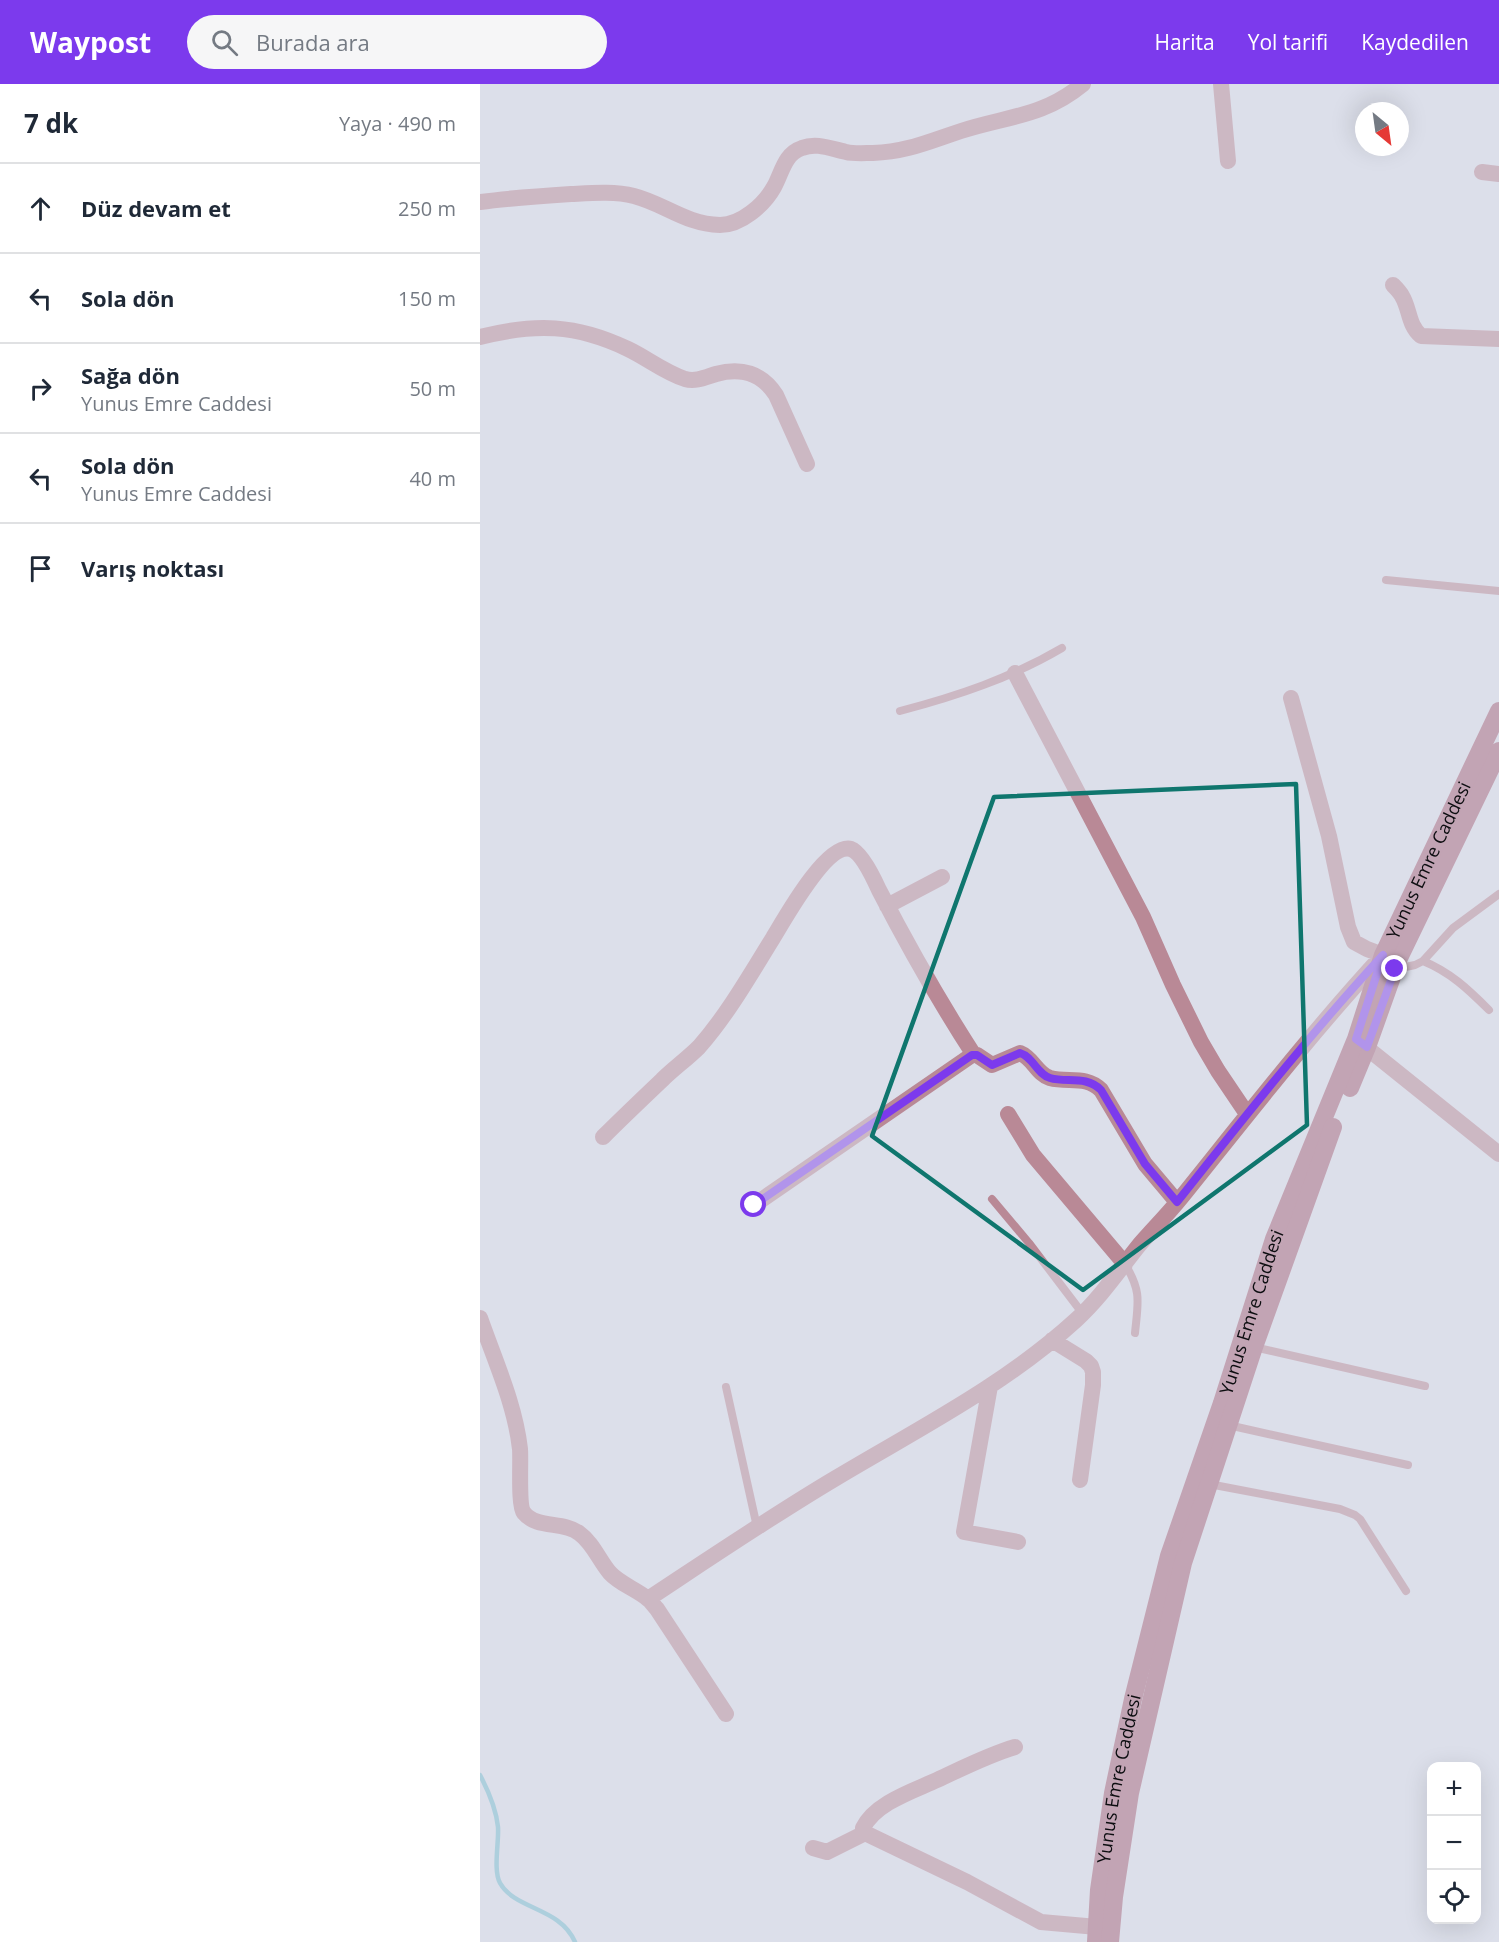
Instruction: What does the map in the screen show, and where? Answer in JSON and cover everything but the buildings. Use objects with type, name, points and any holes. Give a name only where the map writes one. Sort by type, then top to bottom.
[{"type":"street","points":[[480,202],[601,193],[632,196],[656,204],[689,220],[721,225],[730,224],[748,215],[763,202],[774,187],[790,155],[802,147],[814,145],[856,153],[909,150],[960,131],[1044,108],[1083,84]]},
{"type":"street","points":[[1221,84],[1228,161]]},
{"type":"street","points":[[1393,285],[1403,297],[1410,322],[1421,336],[1499,339]]},
{"type":"street","points":[[480,338],[501,332],[547,327],[578,330],[627,348],[661,368],[686,379],[704,379],[732,371],[747,371],[759,376],[776,395],[807,464]]},
{"type":"street","points":[[1016,673],[1143,917],[1201,1042],[1247,1114]]},
{"type":"street","points":[[648,1599],[832,1480],[990,1386],[1083,1314],[1103,1293],[1335,1007],[1389,962],[1354,942],[1348,927],[1329,836],[1291,698]]},
{"type":"street","name":"Yunus Emre Caddesi","points":[[1110,1942],[1114,1897],[1130,1793],[1183,1563],[1254,1347],[1389,962],[1499,711]]},
{"type":"street","name":"Yunus Emre Caddesi","points":[[1389,962],[1499,751]]},
{"type":"street","points":[[603,1137],[698,1048],[739,993],[806,886],[833,854],[843,849],[851,849],[867,866],[932,988],[974,1055],[992,1065],[1020,1053],[1026,1055],[1049,1078],[1081,1080],[1095,1085],[1101,1090],[1145,1164],[1177,1202]]},
{"type":"street","points":[[887,906],[942,877]]},
{"type":"street","points":[[1362,1043],[1499,1155]]},
{"type":"street","name":"Yunus Emre Caddesi","points":[[1096,1934],[1099,1890],[1113,1793],[1168,1556],[1222,1403],[1274,1239],[1362,1043]]},
{"type":"street","points":[[754,1205],[956,1065],[974,1055]]},
{"type":"street","points":[[1008,1114],[1033,1155],[1125,1264]]},
{"type":"street","points":[[480,1318],[512,1407],[519,1437],[521,1506],[524,1513],[532,1519],[577,1532],[588,1541],[611,1575],[648,1599],[657,1609],[726,1714]]},
{"type":"street","points":[[1052,1340],[1086,1361],[1093,1372],[1080,1480]]},
{"type":"street","points":[[990,1386],[964,1532],[1018,1542]]},
{"type":"street","points":[[1015,1747],[988,1755],[896,1798],[866,1821],[863,1828],[865,1833],[967,1882],[1041,1922],[1096,1934]]},
{"type":"street","points":[[813,1848],[827,1851],[865,1833]]},
{"type":"lane","points":[[1386,580],[1499,591]]},
{"type":"lane","points":[[900,711],[977,689],[1016,673],[1062,648]]},
{"type":"lane","points":[[1389,962],[1415,965],[1423,961],[1453,928],[1499,894]]},
{"type":"lane","points":[[1423,961],[1442,969],[1489,1010]]},
{"type":"lane","points":[[992,1199],[1083,1314]]},
{"type":"lane","points":[[1125,1264],[1135,1281],[1138,1299],[1135,1333]]},
{"type":"lane","points":[[1254,1347],[1425,1386]]},
{"type":"lane","points":[[726,1387],[757,1527]]},
{"type":"lane","points":[[1228,1425],[1408,1465]]},
{"type":"lane","points":[[1209,1484],[1340,1509],[1355,1515],[1367,1528],[1406,1591]]},
{"type":"highlighted area","points":[[1296,784],[1307,1125],[1083,1290],[872,1136],[994,797]]},
{"type":"waterway","points":[[480,1775],[492,1800],[497,1820],[497,1871],[500,1883],[516,1899],[559,1922],[575,1942]]},
{"type":"route","points":[[754,1205],[972,1055],[977,1055],[992,1065],[1020,1053],[1033,1061],[1049,1078],[1081,1080],[1101,1090],[1145,1164],[1177,1202],[1335,1007],[1383,955],[1356,1039],[1367,1047],[1395,969]]}]
